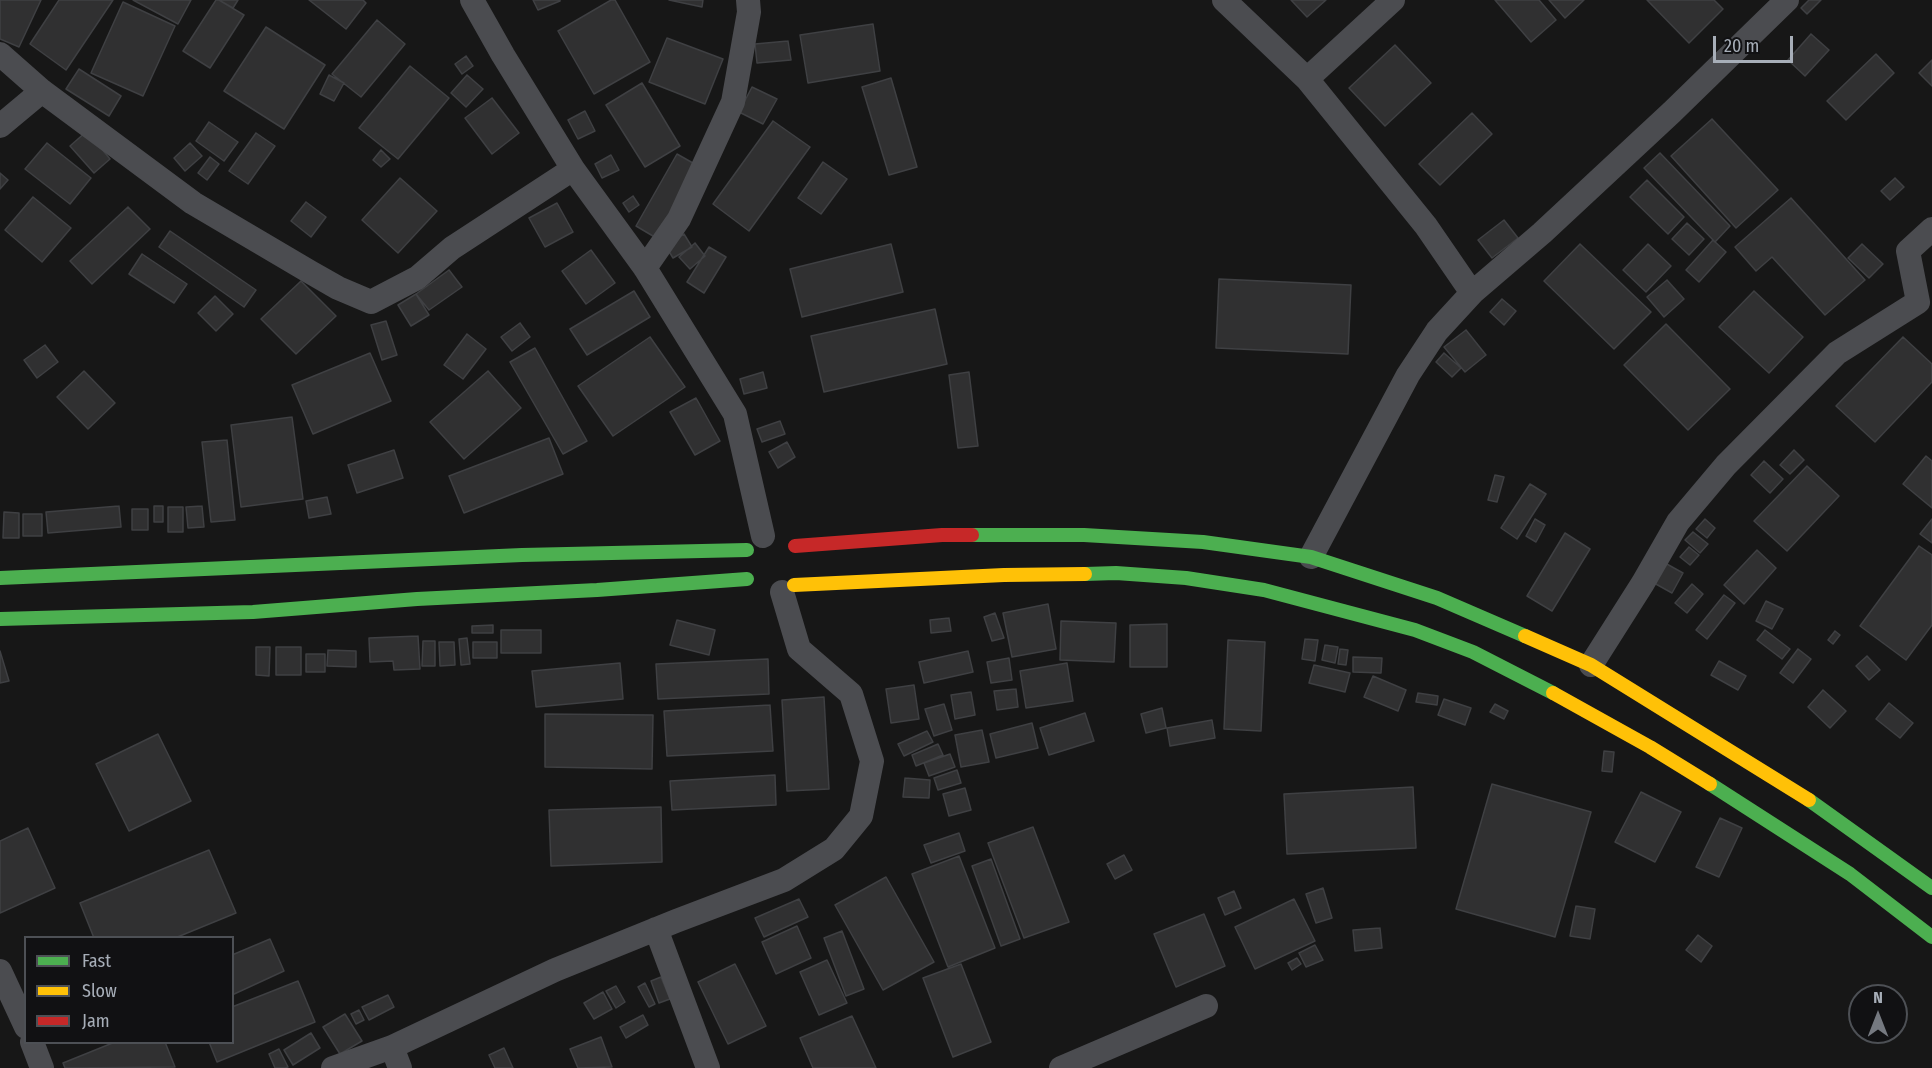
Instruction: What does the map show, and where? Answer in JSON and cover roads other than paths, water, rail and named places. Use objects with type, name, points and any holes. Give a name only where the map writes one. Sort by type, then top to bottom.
[{"type":"main road","points":[[0,619],[253,612],[417,599],[776,565],[942,535],[1084,535],[1203,542],[1311,557],[1437,598],[1591,665],[1797,793],[1932,888]]},
{"type":"main road","points":[[0,578],[522,555],[1004,575],[1116,573],[1186,578],[1264,590],[1416,630],[1473,652],[1562,698],[1650,747],[1767,819],[1840,868],[1932,937]]},
{"type":"street","points":[[333,1068],[396,1057],[555,970],[784,880],[834,849],[861,816],[872,761],[851,694],[799,649],[735,414],[645,268],[573,169],[472,0]]},
{"type":"street","points":[[645,268],[679,219],[733,102],[749,12],[748,0]]},
{"type":"street","points":[[1224,0],[1307,79],[1426,226],[1473,293]]},
{"type":"street","points":[[1307,79],[1393,0]]},
{"type":"street","points":[[1311,557],[1408,375],[1437,331],[1473,293],[1560,217],[1787,0]]},
{"type":"street","points":[[0,54],[42,91],[193,202],[319,278],[371,302],[417,278],[452,248],[573,169]]},
{"type":"street","points":[[0,126],[42,91]]},
{"type":"street","points":[[1591,665],[1643,583],[1678,522],[1726,465],[1837,353],[1925,310],[1908,251],[1932,229]]},
{"type":"street","points":[[656,929],[708,1068]]},
{"type":"street","points":[[0,971],[24,1023]]},
{"type":"street","points":[[1061,1068],[1206,1006]]},
{"type":"street","points":[[33,1044],[42,1068]]}]
